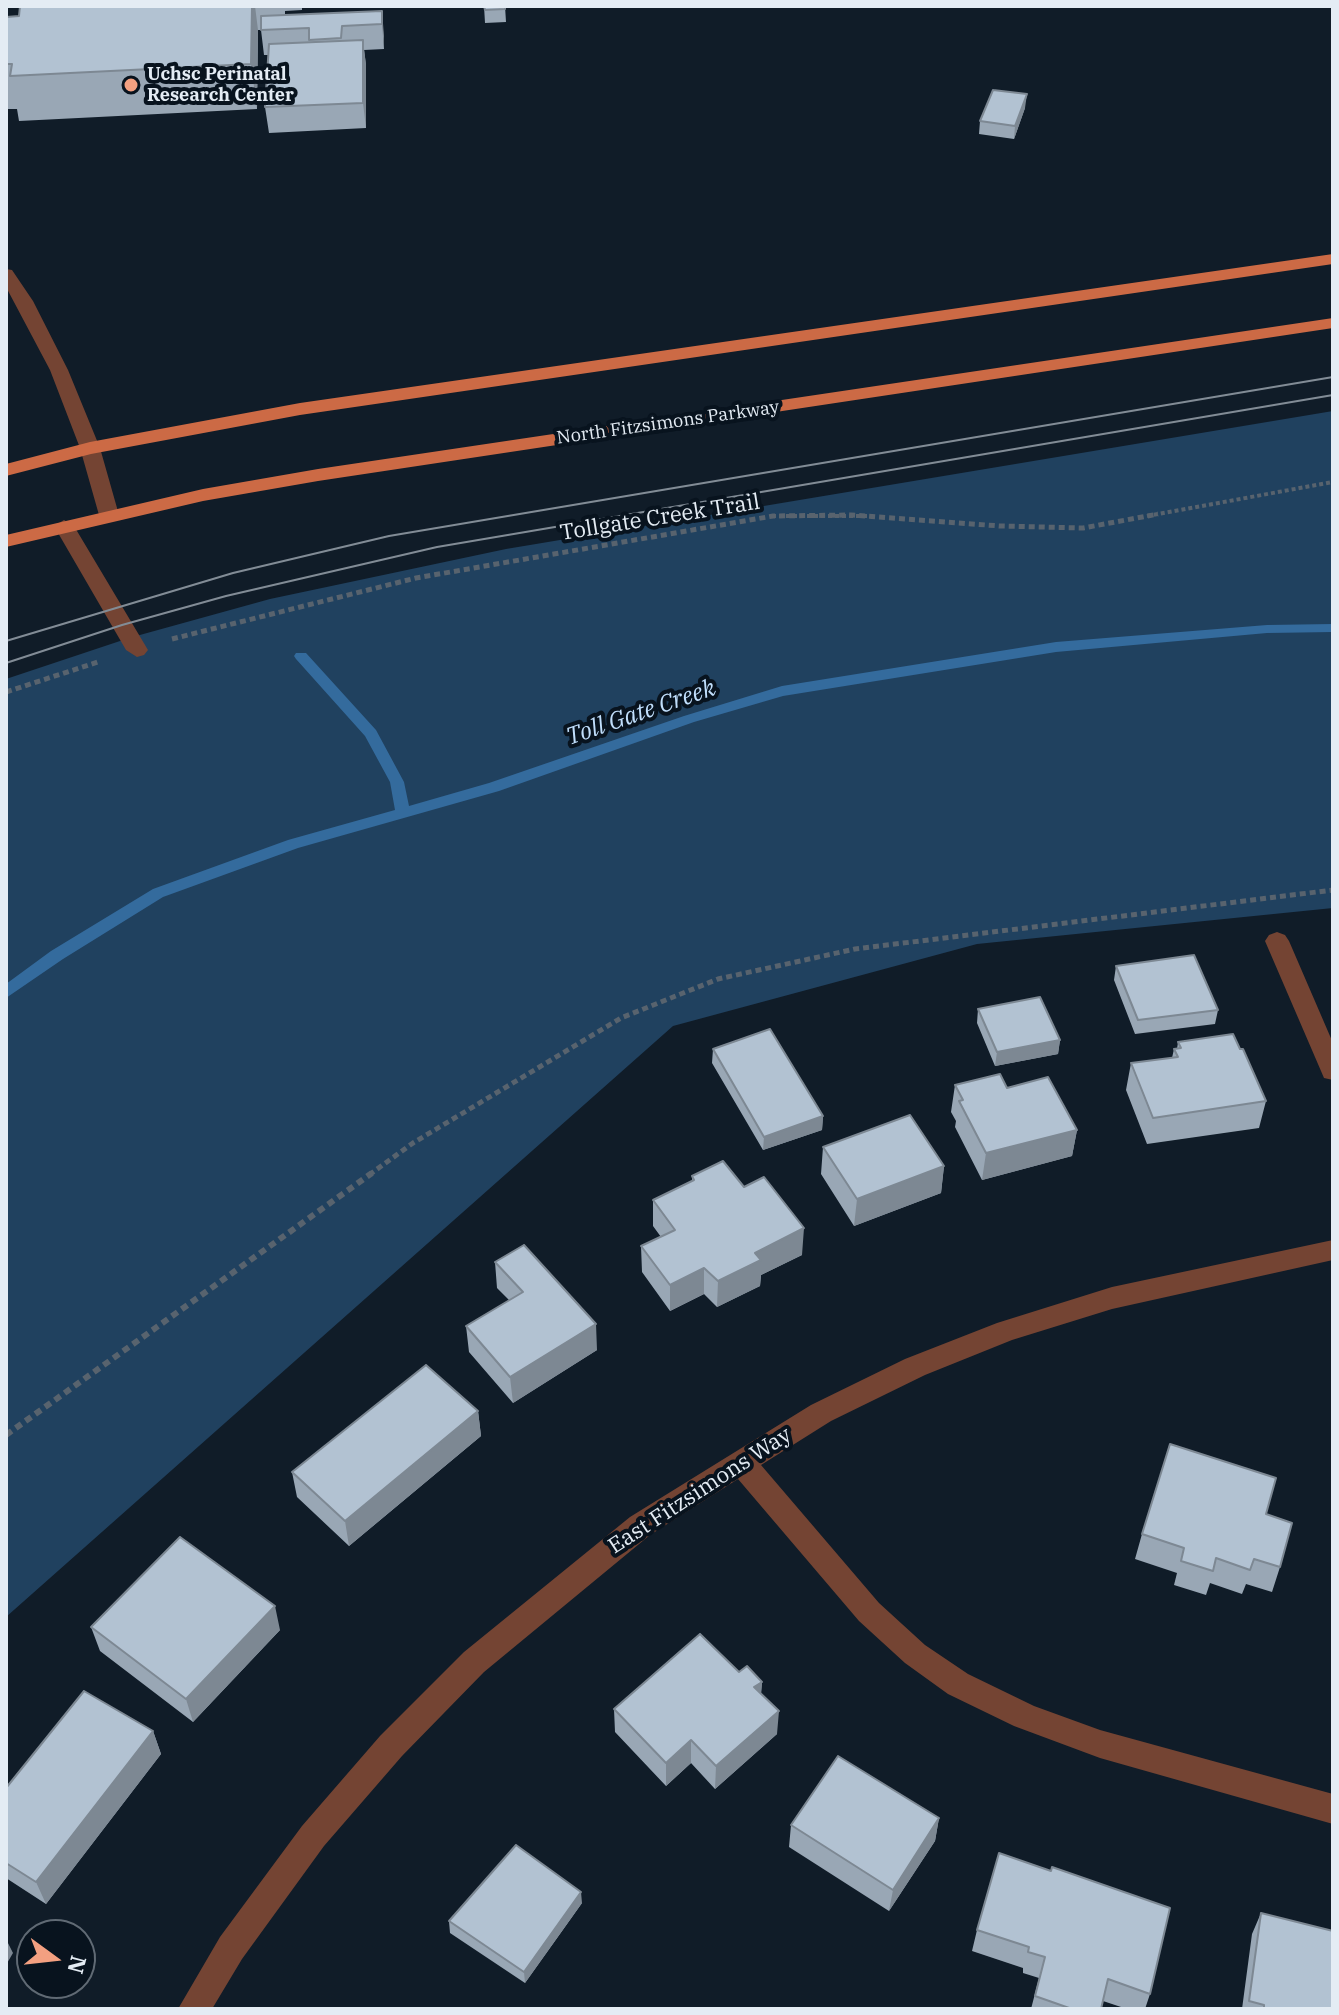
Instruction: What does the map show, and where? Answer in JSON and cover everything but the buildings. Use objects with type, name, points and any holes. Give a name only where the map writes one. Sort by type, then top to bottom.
[{"type":"main road","points":[[6,470],[90,448],[300,409],[1333,259]]},
{"type":"main road","name":"North Fitzsimons Parkway","points":[[6,541],[109,515],[318,475],[1333,323]]},
{"type":"street","points":[[6,274],[38,327],[90,448],[109,515]]},
{"type":"street","points":[[64,526],[137,650]]},
{"type":"street","points":[[1277,941],[1333,1071]]},
{"type":"street","name":"East Fitzsimons Way","points":[[194,2009],[231,1948],[313,1836],[391,1746],[474,1662],[555,1592],[640,1526],[821,1413],[915,1367],[1006,1331],[1112,1298],[1333,1250]]},
{"type":"street","points":[[740,1461],[869,1612],[915,1654],[958,1684],[1025,1716],[1100,1744],[1333,1809]]},
{"type":"path","name":"Tollgate Creek Trail","points":[[6,692],[237,621],[416,578],[773,516],[837,515],[1083,528],[1333,482]]},
{"type":"path","points":[[6,1435],[413,1143],[621,1018],[718,979],[855,949],[1333,890]]},
{"type":"shaded area","points":[[1333,411],[1333,908],[977,944],[673,1026],[6,1617],[6,679],[129,638],[270,599],[506,549]]},
{"type":"waterway","name":"Toll Gate Creek","points":[[403,813],[494,787],[689,719],[782,691],[1056,647],[1267,629],[1333,628]]},
{"type":"waterway","points":[[301,656],[371,733],[397,782],[403,813]]},
{"type":"waterway","name":"Toll Gate Creek","points":[[6,992],[57,955],[158,893],[293,844],[403,813]]},
{"type":"tram line","points":[[6,641],[233,573],[389,536],[1333,377]]},
{"type":"tram line","points":[[6,663],[122,625],[226,596],[437,547],[1333,395]]},
{"type":"place","name":"Uchsc Perinatal Research Center","points":[[131,85]]}]
